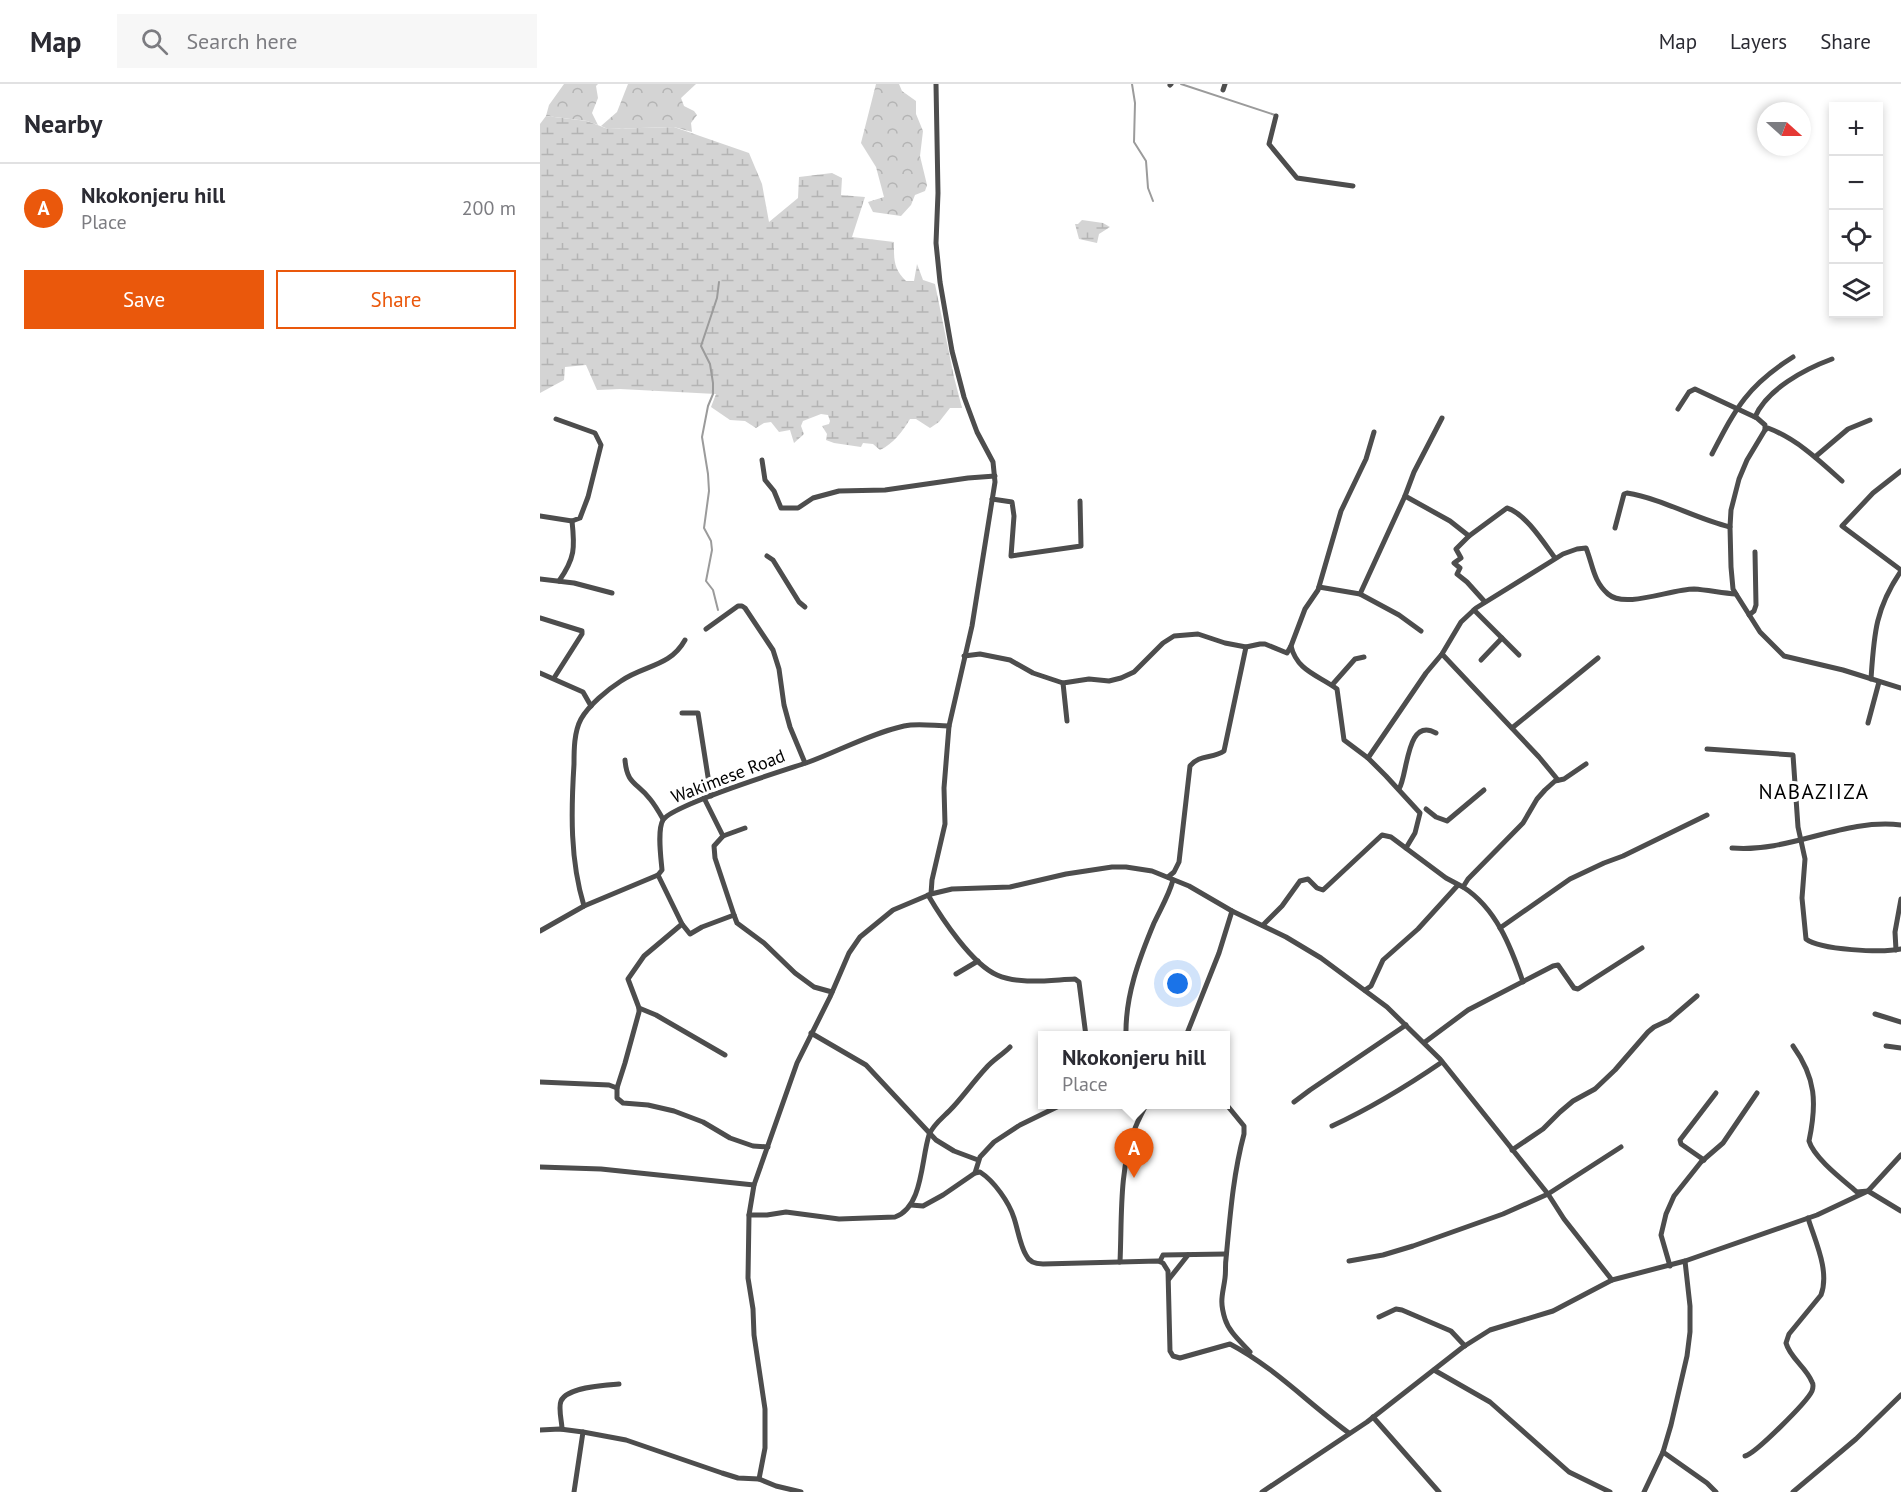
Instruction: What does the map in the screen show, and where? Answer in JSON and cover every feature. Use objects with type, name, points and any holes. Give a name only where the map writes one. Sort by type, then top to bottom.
[{"type":"street","points":[[936,84],[938,193],[936,243],[940,282],[952,351],[964,398],[977,432],[993,462],[995,476],[972,626],[949,726],[944,788],[945,824],[930,895],[943,919],[978,961],[997,975],[1022,981],[1077,980],[1080,986],[1086,1031]]},
{"type":"street","points":[[1276,116],[1269,144],[1297,178],[1353,186]]},
{"type":"street","points":[[1712,454],[1736,408],[1761,379],[1793,357]]},
{"type":"street","points":[[1755,417],[1763,403],[1787,382],[1807,369],[1832,359]]},
{"type":"street","points":[[1678,409],[1693,389],[1763,421],[1766,427],[1749,455],[1739,479],[1733,500],[1730,527],[1732,581],[1736,594],[1766,639],[1784,656],[1901,687]]},
{"type":"street","points":[[1360,594],[1414,472],[1442,418]]},
{"type":"street","points":[[540,516],[572,521],[580,518],[601,445],[595,433],[556,419]]},
{"type":"street","points":[[1815,457],[1848,429],[1870,420]]},
{"type":"street","points":[[1765,430],[1768,428],[1788,437],[1842,481]]},
{"type":"street","points":[[964,656],[980,654],[1010,660],[1033,673],[1062,683],[1089,678],[1109,681],[1121,678],[1134,672],[1163,643],[1174,636],[1198,633],[1225,643],[1246,647],[1265,644],[1287,653],[1305,609],[1319,587],[1341,511],[1366,459],[1374,432]]},
{"type":"street","points":[[762,460],[765,480],[774,491],[781,508],[798,508],[813,498],[839,491],[885,490],[995,476]]},
{"type":"street","points":[[1871,679],[1875,627],[1885,598],[1901,570],[1842,526],[1873,493],[1901,471]]},
{"type":"street","points":[[1616,528],[1625,494],[1652,498],[1698,518],[1730,527]]},
{"type":"street","points":[[1405,496],[1450,521],[1468,537]]},
{"type":"street","points":[[992,499],[1012,502],[1014,516],[1011,556],[1081,546],[1080,501]]},
{"type":"street","points":[[1485,602],[1457,574],[1460,568],[1454,563],[1461,558],[1456,549],[1468,537],[1507,508],[1513,510],[1537,533],[1555,558]]},
{"type":"street","points":[[558,581],[569,566],[572,556],[574,541],[572,521]]},
{"type":"street","points":[[1368,758],[1426,673],[1442,654],[1461,622],[1485,602],[1570,551],[1584,547],[1587,550],[1597,582],[1615,598],[1627,599],[1695,589],[1736,594]]},
{"type":"street","points":[[1749,615],[1754,611],[1755,605],[1755,552]]},
{"type":"street","points":[[767,556],[773,560],[799,603],[805,607]]},
{"type":"street","points":[[540,579],[612,593]]},
{"type":"street","points":[[1319,587],[1360,594],[1399,615],[1421,631]]},
{"type":"street","points":[[706,629],[738,606],[746,608],[773,650],[790,727],[805,763]]},
{"type":"street","points":[[1474,610],[1519,655]]},
{"type":"street","points":[[540,618],[582,631],[554,678]]},
{"type":"street","points":[[1481,660],[1502,638]]},
{"type":"street","points":[[584,906],[573,852],[571,799],[577,732],[581,720],[591,706],[622,680],[674,655],[685,639]]},
{"type":"street","points":[[1291,646],[1294,659],[1337,689],[1344,740],[1368,758],[1420,813],[1415,833],[1406,848]]},
{"type":"street","points":[[1126,1031],[1129,995],[1155,920],[1170,893],[1171,879],[1179,862],[1190,766],[1194,760],[1217,755],[1224,751],[1246,647]]},
{"type":"street","points":[[1442,654],[1558,780]]},
{"type":"street","points":[[1332,685],[1355,659],[1364,657]]},
{"type":"street","points":[[1512,728],[1598,658]]},
{"type":"street","points":[[540,673],[583,692],[591,706]]},
{"type":"street","points":[[1868,723],[1879,682]]},
{"type":"street","points":[[1062,683],[1068,721]]},
{"type":"street","points":[[682,713],[698,713],[708,797],[723,836]]},
{"type":"street","name":"Wakimese Road","points":[[658,875],[662,870],[660,830],[663,819],[708,797],[805,763],[864,737],[907,725],[949,726]]},
{"type":"street","points":[[1399,789],[1405,778],[1408,754],[1417,736],[1426,730],[1436,733]]},
{"type":"street","points":[[1707,749],[1793,755],[1798,827],[1805,858],[1803,912],[1806,939],[1815,944],[1833,947],[1898,950],[1895,932],[1901,899]]},
{"type":"street","points":[[625,760],[626,771],[634,785],[650,798],[663,819]]},
{"type":"street","points":[[1365,990],[1371,986],[1383,960],[1418,929],[1523,823],[1545,790],[1586,764]]},
{"type":"street","points":[[1426,809],[1447,821],[1484,790]]},
{"type":"street","points":[[1500,928],[1570,879],[1707,815]]},
{"type":"street","points":[[1732,848],[1761,848],[1861,825],[1901,825]]},
{"type":"street","points":[[745,828],[723,836],[714,846],[737,923],[764,943],[795,973],[814,987],[832,992]]},
{"type":"street","points":[[1263,925],[1282,906],[1300,880],[1308,879],[1317,888],[1323,890],[1380,836],[1385,835],[1470,891],[1500,928],[1516,960],[1523,982]]},
{"type":"street","points":[[759,1479],[765,1448],[765,1409],[748,1278],[749,1215],[754,1185],[796,1063],[849,953],[860,937],[893,910],[952,889],[1010,887],[1078,872],[1112,867],[1139,868],[1189,886],[1321,958],[1365,990],[1425,1042],[1548,1194],[1564,1219],[1612,1280]]},
{"type":"street","points":[[540,931],[584,906],[658,875],[681,924],[690,934],[734,915]]},
{"type":"street","points":[[1188,1031],[1219,953],[1232,911]]},
{"type":"street","points":[[681,924],[644,956],[630,975],[628,983],[639,1008],[616,1098],[623,1103],[648,1105],[674,1111],[703,1122],[730,1138],[753,1146],[768,1147]]},
{"type":"street","points":[[1425,1042],[1468,1010],[1556,965],[1574,988],[1578,989],[1642,948]]},
{"type":"street","points":[[956,974],[978,961]]},
{"type":"street","points":[[1512,1150],[1543,1129],[1573,1101],[1595,1089],[1648,1032],[1669,1020],[1697,996]]},
{"type":"street","points":[[639,1008],[656,1015],[725,1055]]},
{"type":"street","points":[[1875,1014],[1901,1022]]},
{"type":"street","points":[[1294,1102],[1406,1025]]},
{"type":"street","points":[[811,1033],[866,1065],[929,1134],[954,1150],[978,1160]]},
{"type":"street","points":[[1793,1046],[1809,1073],[1814,1092],[1810,1146],[1857,1192],[1868,1191],[1901,1211]]},
{"type":"street","points":[[1886,1046],[1901,1048]]},
{"type":"street","points":[[749,1215],[786,1212],[838,1218],[895,1217],[904,1212],[911,1205],[921,1177],[929,1134],[934,1126],[986,1068],[1010,1047]]},
{"type":"street","points":[[1332,1126],[1410,1084],[1442,1062]]},
{"type":"street","points":[[540,1082],[609,1085],[617,1088]]},
{"type":"street","points":[[1704,1160],[1681,1144],[1680,1140],[1716,1092]]},
{"type":"street","points":[[1670,1266],[1661,1235],[1666,1214],[1674,1196],[1704,1160],[1723,1143],[1757,1093]]},
{"type":"street","points":[[975,1173],[978,1160],[994,1142],[1020,1125],[1053,1109]]},
{"type":"street","points":[[1120,1262],[1127,1161],[1134,1131],[1144,1109]]},
{"type":"street","points":[[1230,1109],[1244,1126],[1244,1134],[1234,1184],[1225,1278],[1221,1293],[1224,1317],[1229,1327],[1255,1358],[1349,1434]]},
{"type":"street","points":[[1349,1261],[1383,1255],[1503,1214],[1548,1194],[1622,1147]]},
{"type":"street","points":[[1262,1492],[1373,1417],[1465,1346],[1499,1326],[1552,1311],[1612,1280],[1670,1266],[1808,1218],[1868,1191],[1901,1155]]},
{"type":"street","points":[[540,1167],[601,1169],[754,1185]]},
{"type":"street","points":[[911,1205],[922,1206],[980,1172],[1006,1201],[1026,1256],[1033,1262],[1038,1264],[1160,1261],[1165,1265],[1168,1280],[1170,1351],[1173,1356],[1180,1358],[1230,1344],[1255,1358]]},
{"type":"street","points":[[1745,1456],[1761,1445],[1808,1397],[1812,1390],[1812,1381],[1789,1351],[1786,1343],[1789,1334],[1821,1295],[1823,1288],[1823,1268],[1808,1218]]},
{"type":"street","points":[[1168,1280],[1188,1254]]},
{"type":"street","points":[[1160,1261],[1163,1255],[1226,1254]]},
{"type":"street","points":[[1644,1492],[1663,1452],[1682,1381],[1690,1332],[1690,1306],[1685,1261]]},
{"type":"street","points":[[1379,1317],[1396,1309],[1402,1310],[1451,1331],[1465,1346]]},
{"type":"street","points":[[1434,1370],[1490,1402],[1569,1472],[1610,1492]]},
{"type":"street","points":[[562,1429],[560,1404],[563,1398],[596,1385],[619,1384]]},
{"type":"street","points":[[1793,1492],[1856,1439],[1901,1395]]},
{"type":"street","points":[[1373,1417],[1439,1492]]},
{"type":"street","points":[[540,1430],[562,1429],[626,1440],[738,1478],[759,1479],[776,1489],[801,1492]]},
{"type":"street","points":[[574,1492],[583,1432]]},
{"type":"street","points":[[1663,1452],[1716,1492]]},
{"type":"green space","points":[[564,84],[598,84],[596,86],[598,98],[592,113],[598,125],[587,121],[546,116],[549,105]]},
{"type":"green space","points":[[628,84],[696,84],[681,98],[684,106],[697,115],[691,123],[692,132],[674,127],[608,129],[601,126],[617,112]]},
{"type":"green space","points":[[876,84],[899,84],[902,91],[916,101],[916,114],[923,131],[920,156],[927,185],[925,191],[915,195],[911,205],[901,216],[873,212],[868,202],[884,197],[876,167],[861,143]]},
{"type":"green space","points":[[546,116],[587,121],[608,129],[674,127],[749,153],[762,184],[769,222],[798,198],[799,177],[832,173],[842,178],[841,195],[865,197],[852,237],[894,242],[895,263],[906,281],[914,281],[917,264],[923,280],[935,284],[962,408],[950,408],[939,422],[930,428],[916,419],[910,419],[897,437],[880,450],[873,444],[863,443],[861,447],[826,440],[827,434],[822,426],[829,424],[828,415],[821,414],[803,421],[801,426],[804,434],[794,443],[790,430],[779,432],[771,422],[756,428],[745,421],[730,420],[711,407],[716,394],[597,390],[586,365],[565,367],[564,380],[540,393],[540,124]]},
{"type":"green space","points":[[1082,220],[1103,223],[1110,227],[1099,234],[1097,243],[1079,239],[1075,224]]},
{"type":"waterway","points":[[1132,84],[1135,103],[1134,142],[1146,161],[1148,188],[1153,201]]},
{"type":"waterway","points":[[1181,84],[1275,115]]},
{"type":"waterway","points":[[718,610],[713,590],[706,581],[712,550],[711,541],[704,528],[709,491],[702,437],[708,406],[713,394],[713,383],[710,364],[701,346],[717,298],[719,282]]},
{"type":"place","name":"Nkokonjeru hill","points":[[1134,1178]]},
{"type":"district","name":"NABAZIIZA","points":[[1814,791]]}]
